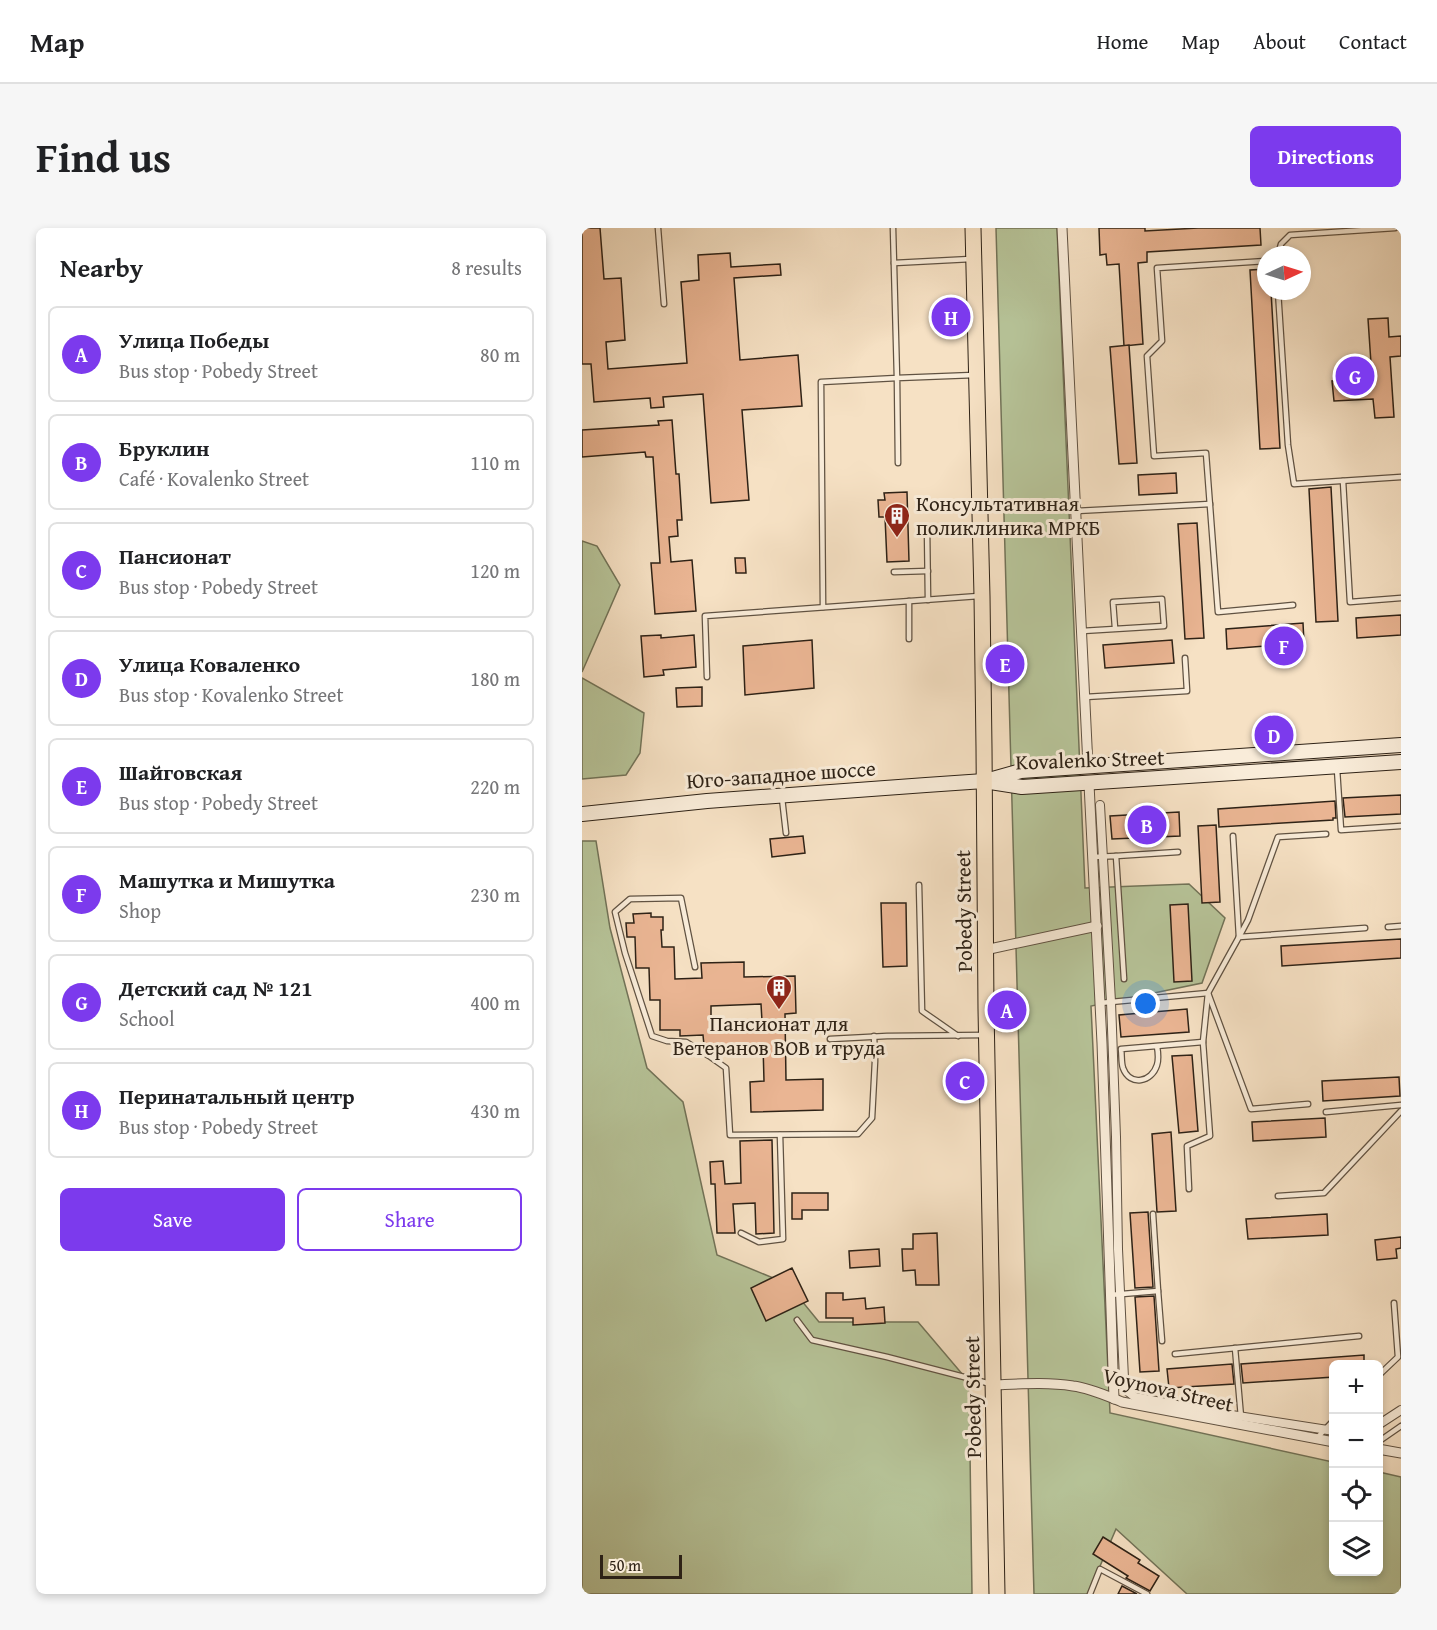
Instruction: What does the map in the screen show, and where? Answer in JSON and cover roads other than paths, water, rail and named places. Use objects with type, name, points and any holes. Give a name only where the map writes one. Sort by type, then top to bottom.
[{"type":"main road","name":"Pobedy Street","points":[[973,228],[982,596],[986,1035],[997,1594]]},
{"type":"main road","name":"Kovalenko Street","points":[[984,781],[1021,771],[1088,765],[1401,745]]},
{"type":"main road","name":"Kovalenko Street","points":[[984,781],[1022,787],[1401,762]]},
{"type":"main road","points":[[1088,765],[1089,783]]},
{"type":"main road","name":"Юго-западное шоссе","points":[[582,814],[707,801],[984,781]]},
{"type":"street","points":[[1062,228],[1088,765]]},
{"type":"street","points":[[1089,783],[1111,1002],[1114,1398]]},
{"type":"street","points":[[1100,805],[1097,926],[1100,1003],[1115,1295],[1126,1390],[1135,1397],[1242,1421],[1329,1430]]},
{"type":"street","points":[[985,950],[1097,926]]},
{"type":"street","name":"Voynova Street","points":[[993,1385],[1040,1383],[1075,1386],[1122,1402],[1242,1421],[1329,1441]]},
{"type":"street","points":[[1383,1422],[1401,1410]]},
{"type":"street","points":[[1383,1450],[1401,1454]]},
{"type":"lane","points":[[658,228],[664,304]]},
{"type":"lane","points":[[893,228],[898,463]]},
{"type":"lane","points":[[1280,246],[1290,235],[1395,228]]},
{"type":"lane","points":[[894,263],[974,259]]},
{"type":"lane","points":[[1257,262],[1157,268],[1162,341],[1147,356],[1154,456],[1206,453],[1218,612],[1293,605]]},
{"type":"lane","points":[[1279,300],[1288,445],[1294,484],[1401,477]]},
{"type":"lane","points":[[823,607],[821,382],[976,375]]},
{"type":"lane","points":[[1344,482],[1350,602],[1401,598]]},
{"type":"lane","points":[[1076,512],[1210,504]]},
{"type":"lane","points":[[927,527],[928,600]]},
{"type":"lane","points":[[894,572],[928,571]]},
{"type":"lane","points":[[707,677],[705,616],[982,596]]},
{"type":"lane","points":[[1082,631],[1164,626],[1162,599],[1113,602],[1115,628]]},
{"type":"lane","points":[[909,601],[909,639]]},
{"type":"lane","points":[[1084,697],[1187,691],[1185,658]]},
{"type":"lane","points":[[1336,766],[1341,830],[1401,826]]},
{"type":"lane","points":[[782,796],[786,833]]},
{"type":"lane","points":[[1189,1189],[1187,1146],[1209,1136],[1203,1042],[1208,993],[1248,920],[1278,837],[1326,834]]},
{"type":"lane","points":[[1233,836],[1239,937]]},
{"type":"lane","points":[[1098,857],[1178,852]]},
{"type":"lane","points":[[1116,856],[1124,979]]},
{"type":"lane","points":[[919,885],[922,1011],[957,1036]]},
{"type":"lane","points":[[695,968],[681,898],[630,899],[615,912],[625,952],[652,1036],[667,1041],[687,1042],[726,1068],[730,1135],[858,1134],[872,1118],[874,1036]]},
{"type":"lane","points":[[1388,927],[1401,926]]},
{"type":"lane","points":[[1239,937],[1365,927]]},
{"type":"lane","points":[[1100,1003],[1208,993]]},
{"type":"lane","points":[[1208,993],[1251,1109],[1308,1104]]},
{"type":"lane","points":[[830,1039],[874,1036],[986,1035]]},
{"type":"lane","points":[[1157,1046],[1157,1067],[1151,1076],[1135,1081],[1127,1076],[1123,1067],[1121,1049],[1203,1042]]},
{"type":"lane","points":[[1326,1112],[1401,1105]]},
{"type":"lane","points":[[1278,1196],[1324,1194],[1401,1111]]},
{"type":"lane","points":[[741,1233],[759,1242],[783,1239],[780,1135]]},
{"type":"lane","points":[[1153,1214],[1162,1341]]},
{"type":"lane","points":[[1115,1295],[1158,1291]]},
{"type":"lane","points":[[1383,1371],[1398,1357],[1394,1303]]},
{"type":"lane","points":[[797,1320],[812,1340],[993,1385]]},
{"type":"lane","points":[[1175,1354],[1359,1336]]},
{"type":"lane","points":[[1234,1348],[1242,1421]]},
{"type":"lane","points":[[1316,1439],[1329,1424]]},
{"type":"lane","points":[[1383,1439],[1401,1426]]},
{"type":"lane","points":[[1090,1594],[1100,1569],[1147,1594]]},
{"type":"place","name":"Перинатальный центр","points":[[951,317]]},
{"type":"place","name":"Детский сад № 121","points":[[1355,376]]},
{"type":"place","name":"Консультативная поликлиника МРКБ","points":[[897,539]]},
{"type":"place","name":"Машутка и Мишутка","points":[[1284,646]]},
{"type":"place","name":"Шайговская","points":[[1005,664]]},
{"type":"place","name":"Улица Коваленко","points":[[1274,735]]},
{"type":"place","name":"Бруклин","points":[[1147,825]]},
{"type":"place","name":"Улица Победы","points":[[1007,1010]]},
{"type":"place","name":"Пансионат для Ветеранов ВОВ и труда","points":[[779,1011]]},
{"type":"place","name":"Пансионат","points":[[965,1081]]}]
